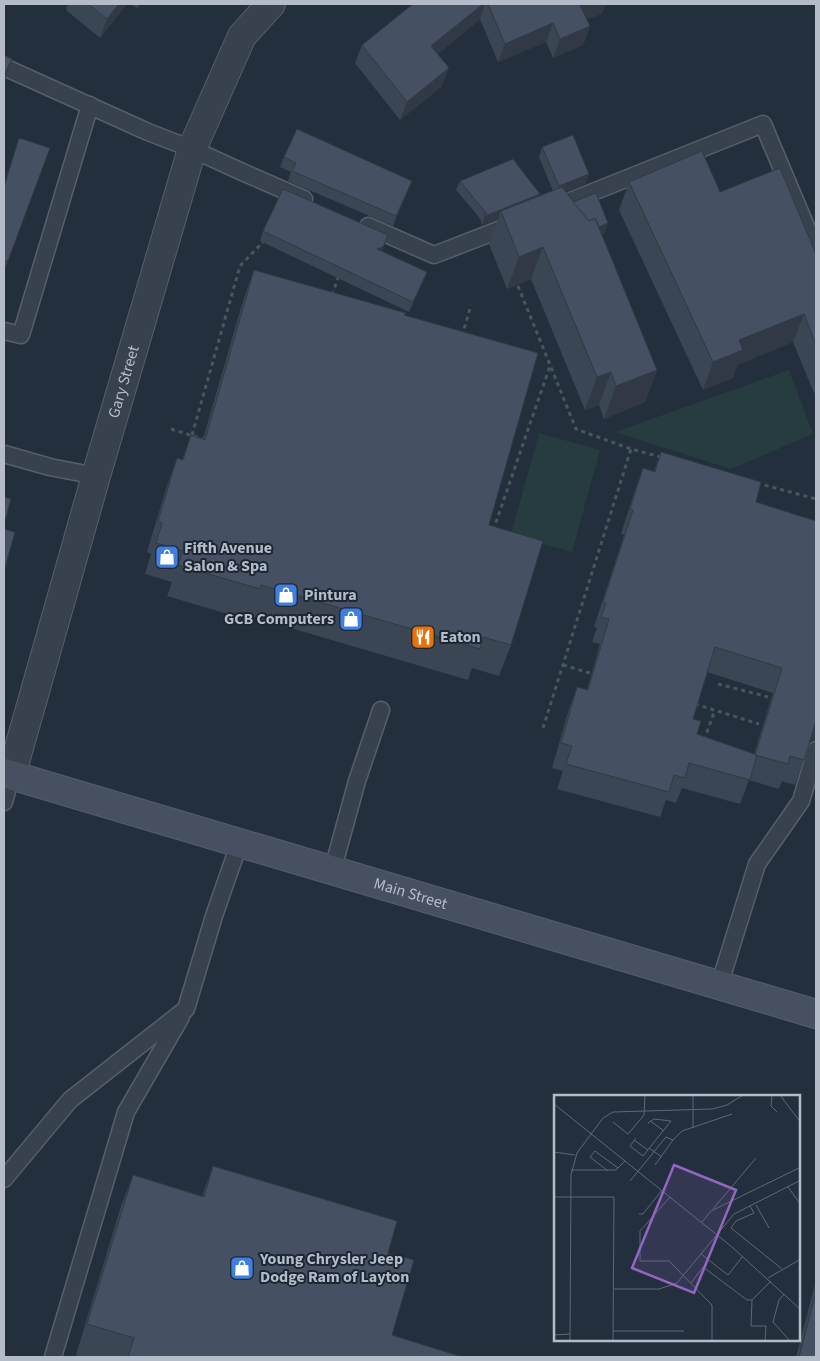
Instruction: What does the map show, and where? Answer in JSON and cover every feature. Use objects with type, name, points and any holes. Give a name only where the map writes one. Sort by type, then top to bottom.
[{"type":"main road","name":"Main Street","points":[[7,774],[332,872],[816,1014]]},
{"type":"street","name":"Gary Street","points":[[7,774],[192,148],[242,36],[271,4]]},
{"type":"lane","points":[[4,67],[148,132],[192,148],[320,205]]},
{"type":"lane","points":[[4,331],[21,335],[90,105]]},
{"type":"lane","points":[[355,221],[434,255],[763,124],[816,250]]},
{"type":"lane","points":[[4,454],[50,467],[96,476]]},
{"type":"lane","points":[[332,872],[357,781],[381,710]]},
{"type":"lane","points":[[719,986],[757,864],[801,801],[816,750]]},
{"type":"lane","points":[[4,802],[7,774]]},
{"type":"lane","points":[[53,1357],[126,1112],[186,1009],[238,844]]},
{"type":"lane","points":[[4,1179],[70,1100],[186,1009]]},
{"type":"path","points":[[192,435],[240,266],[264,241]]},
{"type":"path","points":[[331,297],[339,274]]},
{"type":"path","points":[[518,286],[576,429],[631,449],[668,459]]},
{"type":"path","points":[[460,343],[471,305]]},
{"type":"path","points":[[484,525],[494,528],[550,366]]},
{"type":"path","points":[[171,429],[211,441]]},
{"type":"path","points":[[543,728],[631,449]]},
{"type":"path","points":[[751,482],[816,499]]},
{"type":"path","points":[[563,665],[600,676]]},
{"type":"path","points":[[718,684],[768,697]]},
{"type":"path","points":[[686,702],[759,724]]},
{"type":"path","points":[[703,741],[714,710]]},
{"type":"green space","points":[[789,370],[813,434],[731,469],[615,432]]},
{"type":"green space","points":[[539,433],[600,450],[572,552],[511,535]]},
{"type":"building","points":[[88,4],[119,4],[107,19]]},
{"type":"building","points":[[413,4],[483,4],[431,46],[449,68],[407,102],[362,45]]},
{"type":"building","points":[[488,4],[584,4],[580,5],[590,26],[560,39],[553,23],[505,44]]},
{"type":"building","points":[[4,55],[12,59],[4,75]]},
{"type":"building","points":[[297,129],[412,181],[396,216],[292,171],[296,163],[284,157]]},
{"type":"building","points":[[573,135],[589,174],[559,186],[542,147]]},
{"type":"building","points":[[19,138],[50,148],[8,261],[4,260],[4,187]]},
{"type":"building","points":[[702,151],[720,192],[780,168],[816,254],[816,345],[804,314],[739,340],[743,350],[713,362],[629,182]]},
{"type":"building","points":[[513,159],[540,194],[485,216],[484,213],[487,214],[460,181]]},
{"type":"building","points":[[562,187],[589,221],[595,218],[657,370],[616,386],[611,372],[597,377],[543,247],[519,257],[501,211]]},
{"type":"building","points":[[283,189],[388,235],[383,247],[377,249],[427,272],[413,302],[263,231]]},
{"type":"building","points":[[596,193],[608,223],[599,227],[595,218],[589,221],[573,202]]},
{"type":"building","points":[[254,270],[538,353],[489,525],[543,541],[511,645],[483,637],[480,649],[261,585],[260,589],[178,565],[183,551],[156,543],[162,523],[158,521],[177,458],[183,460],[191,435],[205,440]]},
{"type":"building","points":[[661,452],[761,482],[756,502],[816,521],[816,721],[804,760],[790,756],[788,764],[757,756],[750,780],[689,763],[685,778],[674,775],[669,792],[566,764],[572,746],[561,743],[577,687],[588,690],[609,619],[601,617],[606,603],[603,602],[633,510],[630,509],[643,468],[655,472]],"holes":[[[715,647],[782,668],[755,754],[697,734],[701,721],[693,719]]]},
{"type":"building","points":[[4,497],[11,499],[4,525]]},
{"type":"building","points":[[4,529],[15,532],[4,571]]},
{"type":"building","name":"Young Chrysler Jeep Dodge Ram of Layton","points":[[213,1166],[397,1221],[388,1253],[414,1260],[392,1335],[462,1357],[128,1357],[134,1338],[87,1324],[133,1175],[204,1197]]},
{"type":"building","points":[[816,1292],[816,1357],[799,1357]]},
{"type":"place","name":"Fifth Avenue Salon & Spa","points":[[167,557]]},
{"type":"place","name":"Pintura","points":[[286,595]]},
{"type":"place","name":"GCB Computers","points":[[351,619]]},
{"type":"place","name":"Eaton","points":[[423,637]]},
{"type":"place","name":"Young Chrysler Jeep Dodge Ram of Layton","points":[[242,1268]]}]
